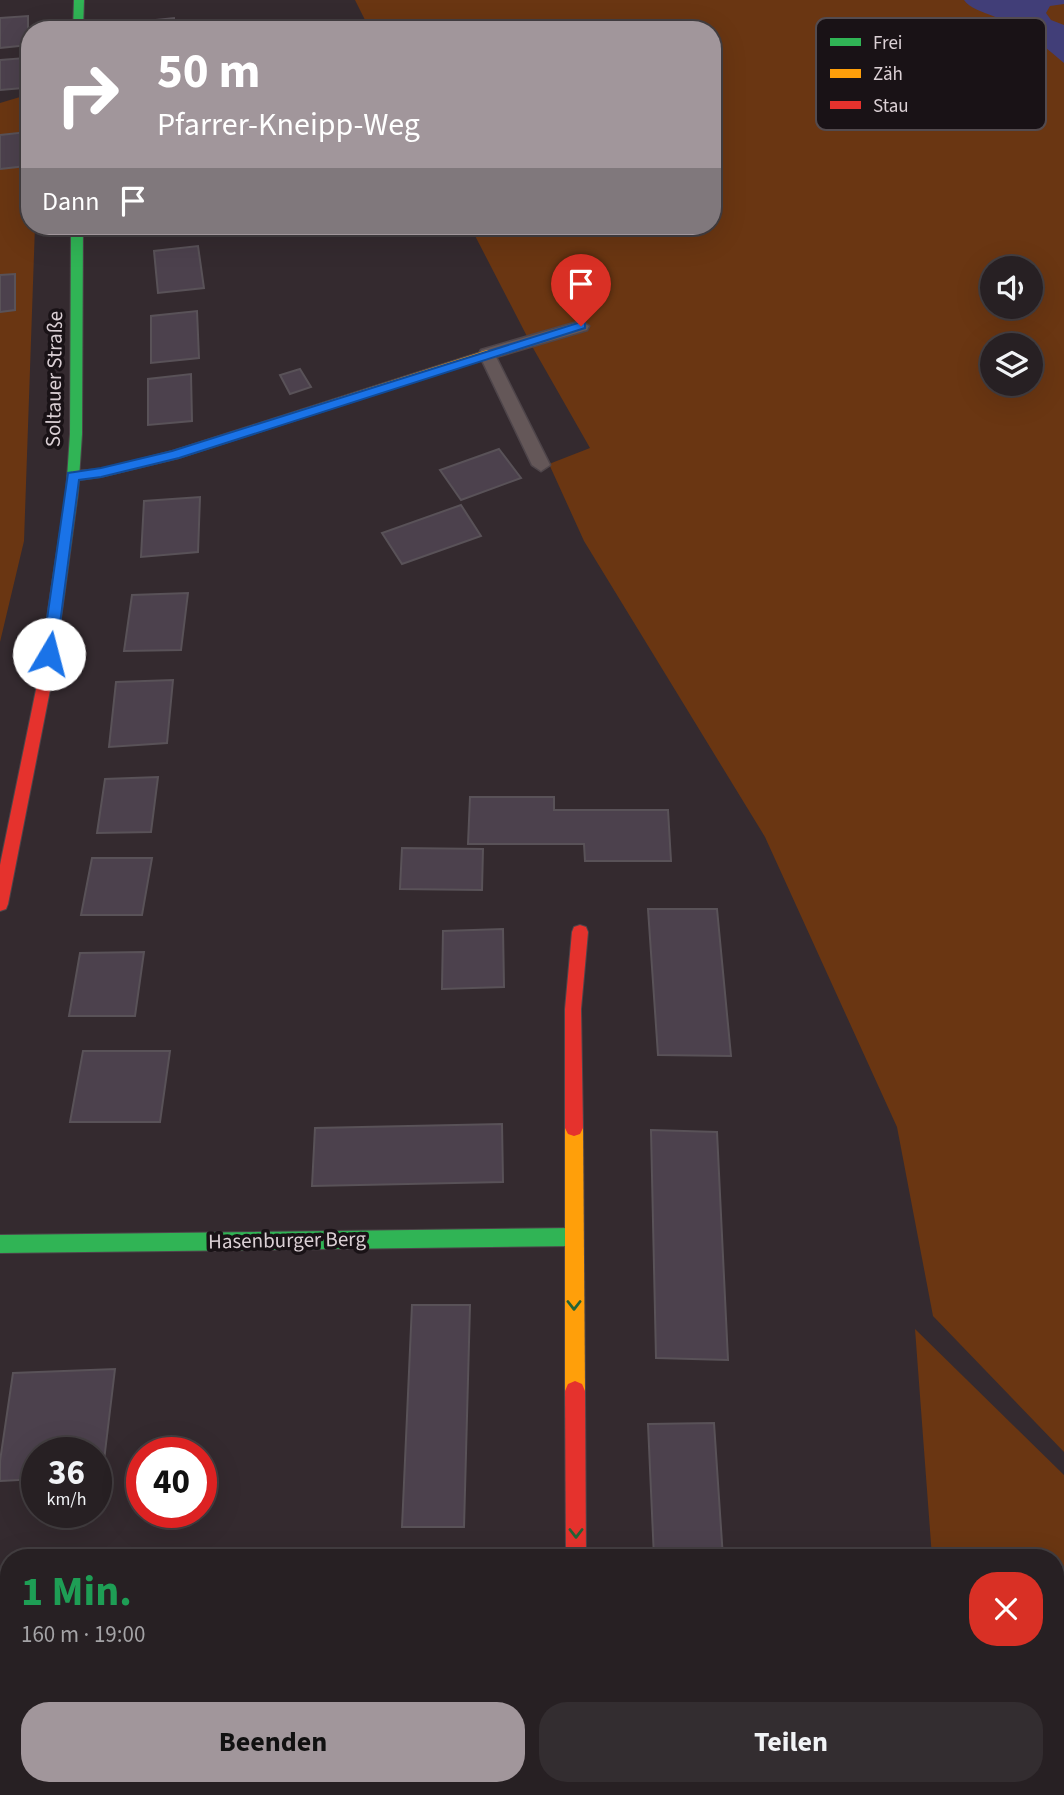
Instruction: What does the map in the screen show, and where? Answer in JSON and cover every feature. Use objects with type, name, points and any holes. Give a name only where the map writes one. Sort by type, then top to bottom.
[{"type":"street","points":[[78,21],[79,0]]},
{"type":"street","name":"Soltauer Straße","points":[[0,904],[45,680],[73,476],[77,235]]},
{"type":"street","points":[[73,476],[101,473],[174,455],[487,354]]},
{"type":"street","points":[[576,1549],[573,1009],[580,932]]},
{"type":"street","name":"Hasenburger Berg","points":[[0,1244],[574,1237]]},
{"type":"lane","points":[[541,465],[487,354],[581,326]]},
{"type":"shaded area","points":[[355,0],[1064,0],[1064,1452],[933,1316],[897,1127],[765,837],[584,541],[549,464],[590,448],[533,348],[475,235],[721,235],[721,21],[366,21]]},
{"type":"shaded area","points":[[964,0],[1064,0],[1064,4],[1050,6],[1046,13],[1051,20],[1064,25],[1064,63],[1046,49],[1046,18],[997,18]]},
{"type":"shaded area","points":[[21,97],[21,235],[35,235],[24,541],[0,642],[0,103]]},
{"type":"shaded area","points":[[915,1329],[1064,1475],[1064,1549],[931,1549]]},
{"type":"building","points":[[28,16],[28,21],[21,21],[21,46],[0,48],[0,18]]},
{"type":"building","points":[[174,18],[174,21],[146,21]]},
{"type":"building","points":[[21,58],[21,88],[0,90],[0,60]]},
{"type":"building","points":[[21,133],[21,167],[0,169],[0,135]]},
{"type":"building","points":[[198,246],[204,288],[158,293],[154,251]]},
{"type":"building","points":[[15,274],[15,310],[0,312],[0,275]]},
{"type":"building","points":[[197,311],[199,358],[151,363],[151,316]]},
{"type":"building","points":[[300,369],[311,387],[290,394],[280,375]]},
{"type":"building","points":[[191,374],[192,421],[148,425],[148,379]]},
{"type":"building","points":[[499,449],[521,478],[461,500],[440,470]]},
{"type":"building","points":[[200,497],[198,552],[141,557],[144,501]]},
{"type":"building","points":[[461,505],[481,536],[402,564],[382,533]]},
{"type":"building","points":[[188,593],[181,650],[124,651],[132,595]]},
{"type":"building","points":[[173,680],[167,743],[109,747],[116,682]]},
{"type":"building","points":[[158,777],[151,832],[97,833],[105,779]]},
{"type":"building","points":[[470,797],[554,797],[554,810],[668,810],[671,861],[585,861],[584,844],[468,844]]},
{"type":"building","points":[[402,848],[483,849],[482,890],[400,889]]},
{"type":"building","points":[[92,858],[152,858],[142,915],[81,915]]},
{"type":"building","points":[[648,909],[717,909],[731,1056],[658,1055]]},
{"type":"building","points":[[503,929],[504,987],[442,989],[443,931]]},
{"type":"building","points":[[144,952],[135,1016],[69,1016],[80,953]]},
{"type":"building","points":[[83,1051],[170,1051],[160,1122],[70,1122]]},
{"type":"building","points":[[502,1124],[503,1182],[312,1186],[315,1128]]},
{"type":"building","points":[[651,1130],[717,1132],[728,1360],[656,1358]]},
{"type":"building","points":[[412,1305],[470,1305],[464,1527],[402,1527]]},
{"type":"building","points":[[115,1369],[107,1437],[21,1437],[21,1480],[0,1481],[0,1461],[13,1373]]},
{"type":"building","points":[[714,1423],[722,1549],[654,1549],[648,1424]]},
{"type":"traffic: fast","points":[[78,21],[79,0]]},
{"type":"traffic: fast","points":[[57,597],[72,493],[76,434],[77,235]]},
{"type":"traffic: fast","points":[[0,1244],[574,1237]]},
{"type":"traffic: slow","points":[[73,476],[101,473],[174,455],[487,354]]},
{"type":"traffic: slow","points":[[574,1128],[575,1391]]},
{"type":"traffic: jam","points":[[0,904],[45,680],[57,597]]},
{"type":"traffic: jam","points":[[574,1128],[573,1009],[580,932]]},
{"type":"traffic: jam","points":[[575,1391],[576,1549]]},
{"type":"route","points":[[49,654],[73,476],[101,473],[174,455],[581,326]]}]
